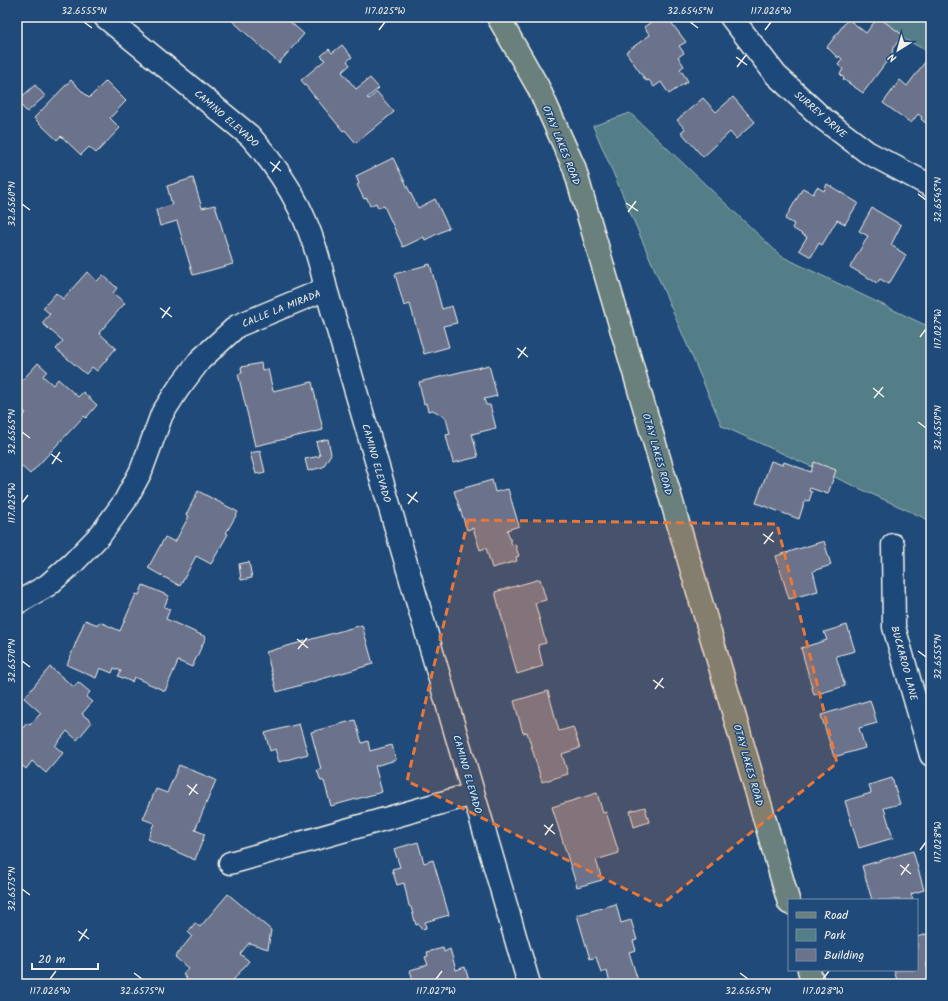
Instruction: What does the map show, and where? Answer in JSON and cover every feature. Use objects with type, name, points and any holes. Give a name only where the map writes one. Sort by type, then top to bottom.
[{"type":"main road","name":"OTAY LAKES ROAD","points":[[498,17],[538,87],[574,167],[788,900]]},
{"type":"main road","points":[[808,971],[813,984]]},
{"type":"street","name":"CAMINO ELEVADO","points":[[105,17],[250,136],[286,180],[305,219],[321,265],[326,289],[529,984]]},
{"type":"street","name":"SURREY DRIVE","points":[[731,17],[776,75],[821,117],[867,152],[931,186]]},
{"type":"street","name":"CALLE LA MIRADA","points":[[17,603],[48,585],[73,563],[101,534],[125,501],[141,471],[162,414],[178,389],[200,360],[237,326],[326,289]]},
{"type":"street","name":"BUCKAROO LANE","points":[[893,545],[894,627],[931,755]]},
{"type":"street","points":[[230,863],[473,794]]},
{"type":"highlighted area","points":[[468,520],[777,524],[837,763],[660,906],[407,781]]},
{"type":"green space","points":[[871,17],[931,17],[931,53],[877,25]]},
{"type":"green space","points":[[630,113],[781,256],[923,324],[931,326],[931,521],[722,426],[593,126]]},
{"type":"building","points":[[228,17],[291,17],[288,20],[304,34],[279,63]]},
{"type":"building","points":[[658,17],[667,17],[686,42],[679,46],[684,53],[678,57],[684,66],[680,69],[688,81],[669,94],[661,82],[654,87],[649,80],[646,81],[626,52],[650,35],[644,27]]},
{"type":"building","points":[[878,17],[903,35],[893,48],[893,53],[863,93],[843,79],[844,78],[840,74],[843,69],[838,65],[842,59],[839,56],[838,58],[827,47],[848,19],[866,33]]},
{"type":"building","points":[[342,45],[352,57],[347,61],[350,65],[342,72],[356,89],[370,78],[379,88],[367,98],[369,99],[377,92],[394,112],[356,143],[345,130],[343,131],[301,80],[325,60],[321,56],[329,49],[332,53]]},
{"type":"building","points":[[925,62],[931,67],[931,121],[928,125],[918,114],[911,123],[883,103],[900,80],[907,86]]},
{"type":"building","points":[[71,80],[89,98],[106,81],[126,101],[110,118],[120,128],[96,153],[89,147],[81,155],[61,136],[57,140],[34,118]]},
{"type":"building","points":[[35,85],[45,96],[27,112],[17,101]]},
{"type":"building","points":[[733,97],[755,122],[736,139],[730,132],[703,157],[681,132],[685,129],[677,120],[703,98],[716,112]]},
{"type":"building","points":[[393,158],[418,208],[435,199],[449,228],[425,240],[424,237],[403,247],[384,206],[378,208],[376,203],[370,206],[367,198],[364,199],[357,185],[359,184],[356,176]]},
{"type":"building","points":[[193,178],[202,208],[215,205],[233,264],[193,275],[177,221],[160,226],[156,210],[172,205],[167,186]]},
{"type":"building","points":[[827,184],[858,203],[845,224],[837,220],[822,245],[819,243],[811,257],[799,250],[807,237],[792,228],[794,224],[785,219],[803,188],[813,194],[817,187],[824,191]]},
{"type":"building","points":[[872,208],[901,225],[891,245],[906,255],[889,284],[880,279],[877,283],[850,267],[868,236],[859,231]]},
{"type":"building","points":[[430,264],[442,309],[452,306],[457,323],[443,326],[449,347],[424,354],[410,304],[404,306],[395,274]]},
{"type":"building","points":[[87,272],[97,281],[103,275],[117,288],[113,293],[125,303],[99,333],[116,348],[97,371],[92,367],[86,374],[56,349],[63,341],[42,323],[50,314],[43,308],[56,293],[63,299]]},
{"type":"building","points":[[38,363],[47,371],[43,376],[53,385],[58,379],[78,397],[83,392],[97,405],[86,418],[84,416],[30,474],[17,462],[17,439],[22,434],[17,429],[17,423],[26,413],[17,406],[21,398],[17,394],[17,386]]},
{"type":"building","points":[[261,363],[262,370],[268,369],[273,391],[312,382],[323,430],[255,446],[238,374],[242,373],[241,367]]},
{"type":"building","points":[[489,365],[497,396],[484,399],[486,405],[490,405],[496,428],[472,434],[478,457],[453,463],[446,435],[450,434],[446,418],[433,410],[428,411],[426,403],[424,404],[419,382]]},
{"type":"building","points":[[328,439],[331,454],[323,467],[308,471],[305,459],[320,456],[316,442]]},
{"type":"building","points":[[260,451],[265,472],[256,474],[250,453]]},
{"type":"building","points":[[771,461],[783,465],[784,462],[811,472],[814,462],[836,470],[828,494],[810,488],[809,491],[812,492],[809,501],[805,500],[799,519],[756,503]]},
{"type":"building","points":[[492,480],[495,492],[508,489],[519,526],[507,530],[512,545],[515,544],[519,556],[516,557],[517,561],[492,568],[486,548],[480,550],[473,528],[467,530],[454,491]]},
{"type":"building","points":[[198,491],[238,512],[226,533],[228,534],[211,564],[196,556],[180,586],[148,568],[165,537],[175,542],[189,516],[186,515]]},
{"type":"building","points":[[824,541],[831,565],[813,571],[818,591],[789,599],[776,556]]},
{"type":"building","points":[[249,562],[252,578],[241,580],[239,564]]},
{"type":"building","points":[[540,579],[546,600],[535,603],[546,643],[538,645],[543,666],[517,674],[495,592]]},
{"type":"building","points":[[143,585],[169,596],[164,607],[170,609],[166,619],[206,637],[192,667],[178,661],[165,691],[134,677],[132,682],[118,676],[121,671],[114,668],[112,673],[100,668],[96,678],[67,665],[85,620],[98,625],[100,622],[120,631],[136,594],[139,595]]},
{"type":"building","points":[[362,625],[373,664],[277,692],[266,652]]},
{"type":"building","points":[[847,625],[855,651],[836,656],[845,686],[814,695],[801,648],[827,640],[824,632]]},
{"type":"building","points":[[50,667],[74,687],[78,682],[90,692],[86,697],[92,702],[82,714],[92,722],[77,740],[67,731],[55,746],[63,753],[46,773],[32,761],[26,769],[17,761],[17,735],[27,723],[30,725],[41,713],[24,698]]},
{"type":"building","points":[[548,691],[559,731],[573,727],[580,748],[562,754],[568,774],[542,782],[527,732],[523,733],[514,701]]},
{"type":"building","points":[[870,700],[877,723],[859,728],[865,748],[834,757],[821,715]]},
{"type":"building","points":[[355,720],[362,743],[368,741],[370,751],[392,745],[396,760],[375,766],[382,792],[331,806],[324,781],[321,781],[317,770],[321,769],[311,732]]},
{"type":"building","points":[[299,724],[308,754],[279,762],[275,749],[270,751],[265,733]]},
{"type":"building","points":[[179,765],[216,780],[195,830],[205,834],[195,860],[148,839],[154,823],[143,819],[156,789],[167,793]]},
{"type":"building","points":[[892,778],[900,804],[884,808],[893,838],[859,848],[845,801],[871,793],[869,785]]},
{"type":"building","points":[[597,793],[603,813],[606,812],[619,853],[596,860],[602,880],[577,887],[552,807]]},
{"type":"building","points":[[645,807],[649,822],[634,827],[630,811]]},
{"type":"building","points":[[418,842],[424,863],[433,860],[449,915],[425,922],[426,928],[421,929],[419,924],[416,925],[411,907],[409,906],[404,883],[397,885],[392,869],[400,867],[394,849]]},
{"type":"building","points":[[913,851],[924,890],[911,894],[913,899],[872,899],[862,866]]},
{"type":"building","points":[[228,894],[271,930],[268,949],[249,943],[240,954],[249,961],[230,984],[190,984],[183,974],[188,968],[175,957],[192,936],[188,932],[195,923],[200,927]]},
{"type":"building","points":[[616,904],[621,923],[631,920],[637,940],[633,941],[636,950],[629,952],[639,984],[610,984],[607,971],[601,973],[596,957],[590,959],[577,915]]},
{"type":"building","points":[[931,933],[931,960],[926,962],[931,984],[898,984],[894,971],[918,971],[918,937]]},
{"type":"building","points":[[443,948],[444,952],[450,949],[456,970],[465,967],[470,984],[414,984],[410,970],[428,965],[425,957],[428,956],[427,952]]}]
